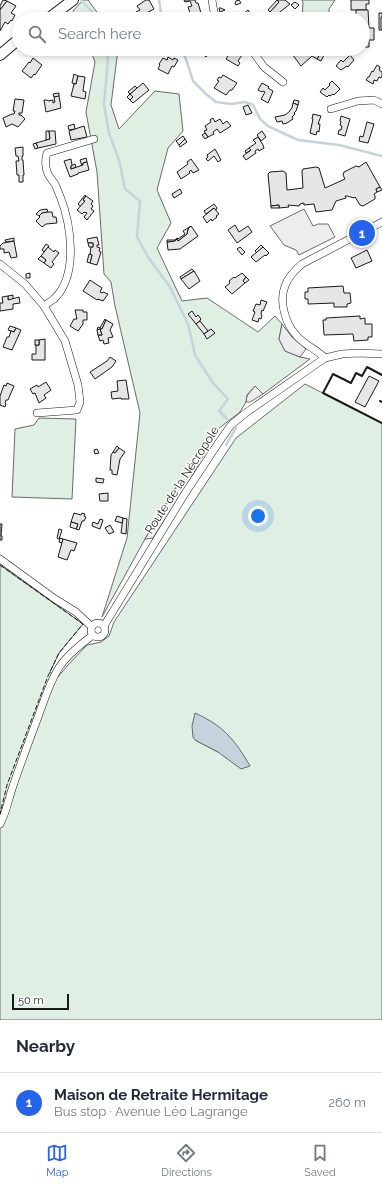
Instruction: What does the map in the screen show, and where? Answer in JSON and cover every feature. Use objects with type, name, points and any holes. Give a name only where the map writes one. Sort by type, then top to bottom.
[{"type":"street","points":[[57,12],[73,0]]},
{"type":"street","points":[[212,0],[214,12]]},
{"type":"street","points":[[0,55],[12,45]]},
{"type":"street","points":[[256,56],[264,67],[283,82]]},
{"type":"street","points":[[331,109],[358,100],[374,100],[382,104]]},
{"type":"street","points":[[44,306],[54,298],[62,288],[68,273],[71,252],[68,222],[63,204],[55,184],[47,173],[47,153],[94,139]]},
{"type":"street","points":[[382,222],[302,264],[292,273],[284,286],[282,299],[287,322],[295,335],[326,358],[342,354],[382,354]]},
{"type":"street","points":[[0,264],[25,284],[44,306],[65,341],[78,385],[80,402],[77,410],[37,413]]},
{"type":"street","name":"Route de la Nécropole","points":[[104,626],[184,495],[227,431],[247,412],[326,358]]},
{"type":"street","points":[[0,559],[55,599],[76,612],[92,627]]},
{"type":"street","points":[[95,623],[100,623],[104,626],[105,631],[103,636],[98,637],[93,635],[91,631],[95,623]]},
{"type":"street","points":[[0,824],[50,685],[58,668],[81,644],[93,635]]},
{"type":"green space","points":[[83,0],[88,0],[97,12],[73,12]]},
{"type":"green space","points":[[302,0],[335,0],[329,9],[329,12],[302,12]]},
{"type":"green space","points":[[93,56],[117,56],[111,105],[119,129],[155,91],[179,94],[183,131],[168,148],[157,190],[171,223],[157,248],[182,301],[207,298],[258,332],[275,316],[282,324],[279,339],[285,351],[310,359],[263,394],[255,386],[247,395],[246,402],[240,412],[218,429],[187,485],[180,480],[145,539],[102,617],[127,538],[140,413],[115,306],[111,282],[104,274],[97,172],[86,112],[95,62]]},
{"type":"green space","points":[[305,384],[382,423],[382,1020],[0,1020],[0,565],[83,624],[59,653],[50,672],[58,677],[87,645],[101,642],[109,636],[114,622],[236,438]],"holes":[[[195,740],[241,751],[218,752]]]},
{"type":"green space","points":[[39,418],[76,419],[72,499],[12,497],[15,429],[34,425]]},
{"type":"shaded area","points":[[304,209],[313,226],[318,224],[328,224],[335,237],[299,255],[296,250],[284,245],[270,226]]},
{"type":"shaded area","points":[[282,324],[292,337],[306,349],[300,357],[285,351],[279,339]]},
{"type":"shaded area","points":[[255,386],[263,394],[250,402],[246,402],[247,396]]},
{"type":"shaded area","points":[[181,480],[187,485],[153,538],[145,539]]},
{"type":"shaded area","points":[[195,713],[213,723],[226,733],[239,748],[250,766],[241,769],[218,752],[195,740],[193,737],[192,726]]},
{"type":"building","points":[[3,0],[7,1],[0,10],[0,6]]},
{"type":"building","points":[[146,0],[149,0],[154,9],[148,12],[136,12],[140,10],[137,6]]},
{"type":"building","points":[[184,0],[195,0],[196,3],[198,3],[201,12],[190,12],[188,7],[192,6],[190,1],[185,2]]},
{"type":"building","points":[[239,0],[241,3],[236,5],[236,1]]},
{"type":"building","points":[[277,0],[285,0],[290,4],[280,12],[270,12],[279,2]]},
{"type":"building","points":[[277,0],[279,2],[270,12],[268,10]]},
{"type":"building","points":[[351,0],[369,0],[369,4],[366,4],[366,10],[351,10]]},
{"type":"building","points":[[7,1],[16,6],[11,13],[12,21],[11,20],[8,24],[5,22],[0,31],[0,10]]},
{"type":"building","points":[[295,2],[299,5],[295,9],[291,5]]},
{"type":"building","points":[[219,8],[221,8],[225,10],[220,12]]},
{"type":"building","points":[[356,10],[368,10],[368,12],[356,12]]},
{"type":"building","points":[[379,13],[382,13],[382,30],[379,30]]},
{"type":"building","points":[[370,28],[374,28],[374,40],[370,40]]},
{"type":"building","points":[[228,56],[241,56],[238,61],[240,63],[238,66],[226,59]]},
{"type":"building","points":[[294,56],[312,56],[301,66]]},
{"type":"building","points":[[312,56],[319,56],[317,59]]},
{"type":"building","points":[[319,56],[324,56],[321,61],[317,59]]},
{"type":"building","points":[[349,56],[354,60],[348,67],[347,66],[341,70],[336,66],[341,60],[343,62]]},
{"type":"building","points":[[168,57],[173,60],[174,58],[178,60],[174,67],[172,66],[168,74],[158,69],[163,58],[167,60]]},
{"type":"building","points":[[33,58],[42,65],[31,78],[22,71]]},
{"type":"building","points":[[377,65],[380,67],[379,70],[382,72],[382,76],[381,78],[379,77],[377,81],[374,80],[373,84],[366,80]]},
{"type":"building","points":[[74,74],[78,76],[76,84],[72,83]]},
{"type":"building","points":[[223,75],[237,83],[226,95],[214,88],[219,81],[217,80],[219,77],[221,78]]},
{"type":"building","points":[[78,76],[85,77],[83,91],[86,92],[85,99],[71,96]]},
{"type":"building","points":[[332,81],[340,89],[334,95],[329,95],[327,97],[320,92],[323,88],[325,90]]},
{"type":"building","points":[[143,83],[149,90],[133,103],[130,100],[133,97],[130,94]]},
{"type":"building","points":[[262,83],[273,91],[268,103],[261,99],[265,92],[258,90]]},
{"type":"building","points":[[135,86],[137,88],[130,94],[128,92]]},
{"type":"building","points":[[59,93],[59,96],[54,97],[53,94]]},
{"type":"building","points":[[130,94],[133,97],[130,100],[127,97]]},
{"type":"building","points":[[59,96],[61,108],[46,112],[44,100],[53,100],[53,103],[55,102],[54,97]]},
{"type":"building","points":[[15,99],[24,100],[22,113],[19,113],[19,115],[25,119],[18,127],[12,124],[6,127],[3,118],[14,114]]},
{"type":"building","points":[[294,100],[299,101],[298,105],[293,103]]},
{"type":"building","points":[[293,103],[298,105],[294,113],[295,114],[292,117],[293,119],[283,124],[282,121],[277,122],[275,117],[285,115],[292,108]]},
{"type":"building","points":[[248,105],[252,113],[246,115],[243,107]]},
{"type":"building","points":[[313,114],[321,116],[318,124],[320,124],[319,132],[317,131],[316,135],[310,133]]},
{"type":"building","points":[[341,116],[350,119],[345,136],[338,134],[342,126],[340,125]]},
{"type":"building","points":[[213,118],[215,122],[220,119],[223,124],[227,121],[231,126],[220,133],[217,129],[213,132],[214,134],[208,137],[204,131],[207,130],[205,126],[211,122],[210,120]]},
{"type":"building","points":[[367,122],[374,124],[368,143],[359,141],[360,136],[363,137]]},
{"type":"building","points":[[74,124],[75,129],[69,130],[68,126]]},
{"type":"building","points":[[84,126],[87,137],[71,140],[69,131]]},
{"type":"building","points":[[46,131],[49,131],[50,139],[46,140]]},
{"type":"building","points":[[49,131],[55,131],[56,144],[38,148],[36,143],[50,139]]},
{"type":"building","points":[[262,131],[266,137],[261,141],[257,135]]},
{"type":"building","points":[[205,133],[208,137],[205,139],[202,135]]},
{"type":"building","points":[[183,136],[185,139],[179,145],[176,141]]},
{"type":"building","points":[[258,137],[264,148],[259,151],[258,149],[255,151],[256,153],[246,160],[243,156],[251,150],[249,148],[256,143],[253,140]]},
{"type":"building","points":[[185,139],[187,142],[180,147],[179,145]]},
{"type":"building","points":[[36,143],[38,148],[35,149],[33,144]]},
{"type":"building","points":[[23,147],[22,160],[24,175],[23,182],[19,182],[16,161],[19,161],[18,156],[16,156],[15,148]]},
{"type":"building","points":[[249,148],[251,150],[246,153],[245,151]]},
{"type":"building","points":[[215,149],[221,160],[218,162],[214,156],[208,161],[206,159],[208,157],[207,155]]},
{"type":"building","points":[[86,158],[87,162],[83,163],[82,166],[80,160]]},
{"type":"building","points":[[71,159],[71,169],[87,162],[89,170],[70,177],[64,161]]},
{"type":"building","points":[[191,159],[199,170],[193,173],[191,170],[189,172],[190,173],[181,179],[177,172],[188,164],[187,162]]},
{"type":"building","points":[[366,162],[380,187],[376,189],[377,192],[374,194],[375,199],[363,206],[360,205],[355,197],[345,196],[346,198],[336,201],[332,210],[316,212],[314,204],[304,205],[304,203],[300,204],[299,206],[288,205],[289,207],[279,208],[279,205],[271,206],[268,174],[270,172],[283,171],[286,173],[287,190],[303,188],[303,169],[316,167],[319,168],[325,188],[345,179],[343,175],[344,172],[356,166],[359,167]]},
{"type":"building","points":[[75,164],[76,167],[71,169],[71,166]]},
{"type":"building","points":[[380,187],[382,190],[377,192],[376,189]]},
{"type":"building","points":[[180,189],[182,193],[174,198],[172,194]]},
{"type":"building","points":[[85,195],[86,196],[83,200],[85,201],[80,206],[78,204]]},
{"type":"building","points":[[86,196],[93,201],[91,204],[93,206],[91,209],[94,211],[87,220],[84,217],[87,213],[84,212],[82,214],[77,210],[85,201],[83,200]]},
{"type":"building","points":[[214,204],[217,208],[216,210],[214,208],[206,214],[204,211]]},
{"type":"building","points":[[279,205],[279,208],[271,208],[271,206]]},
{"type":"building","points":[[214,208],[219,214],[212,221],[211,219],[207,223],[203,217]]},
{"type":"building","points":[[47,209],[48,212],[42,213],[39,216],[36,214],[40,210]]},
{"type":"building","points":[[52,212],[53,217],[56,217],[57,223],[46,224],[42,227],[36,221],[42,213]]},
{"type":"building","points":[[235,225],[239,232],[248,226],[252,232],[237,243],[228,230]]},
{"type":"building","points":[[191,226],[198,236],[180,249],[168,250],[167,242],[175,241],[177,239],[178,241],[187,234],[188,229]]},
{"type":"building","points":[[191,226],[188,229],[187,234],[178,241],[177,239],[175,241],[167,242],[167,240],[175,240],[177,238],[178,239],[185,234],[183,231]]},
{"type":"building","points":[[97,237],[99,245],[97,245],[97,247],[100,248],[99,251],[101,252],[97,265],[90,263],[92,255],[90,254],[91,247],[93,247],[93,243],[88,243],[87,239]]},
{"type":"building","points":[[14,238],[14,241],[6,242],[5,240]]},
{"type":"building","points":[[14,241],[17,257],[11,258],[9,252],[4,253],[4,249],[0,249],[0,246],[3,243]]},
{"type":"building","points":[[88,243],[93,243],[93,247],[89,247]]},
{"type":"building","points":[[46,244],[49,246],[44,252],[42,250]]},
{"type":"building","points":[[261,245],[263,247],[257,253],[255,251]]},
{"type":"building","points":[[48,247],[54,252],[55,250],[59,253],[52,262],[54,264],[51,268],[44,263],[46,260],[41,256]]},
{"type":"building","points":[[240,247],[245,252],[242,255],[237,249]]},
{"type":"building","points":[[263,247],[269,253],[256,262],[251,257]]},
{"type":"building","points":[[367,250],[372,261],[356,268],[351,258]]},
{"type":"building","points":[[89,254],[92,255],[90,263],[87,262]]},
{"type":"building","points":[[41,256],[46,260],[44,263],[38,259]]},
{"type":"building","points":[[192,269],[194,271],[181,279],[180,277]]},
{"type":"building","points":[[194,271],[200,281],[189,289],[181,279]]},
{"type":"building","points":[[30,273],[30,278],[26,278],[26,274]]},
{"type":"building","points":[[242,273],[246,277],[243,281],[245,283],[232,294],[225,287],[230,283],[229,281]]},
{"type":"building","points":[[246,277],[249,280],[245,283],[243,281]]},
{"type":"building","points":[[90,280],[102,288],[100,292],[108,294],[103,301],[97,300],[83,291]]},
{"type":"building","points":[[343,286],[344,293],[350,293],[351,303],[347,304],[347,307],[334,307],[334,303],[308,304],[308,299],[305,299],[305,292],[308,292],[308,288]]},
{"type":"building","points":[[13,295],[13,299],[8,300],[8,296]]},
{"type":"building","points":[[8,296],[8,300],[19,297],[20,303],[13,304],[13,309],[0,311],[0,303],[3,303],[2,297]]},
{"type":"building","points":[[261,300],[267,302],[263,311],[262,310],[261,319],[259,318],[258,322],[252,320],[255,312],[253,311],[256,304],[260,305]]},
{"type":"building","points":[[75,310],[83,310],[83,312],[87,312],[87,320],[83,320],[83,324],[78,331],[70,326],[74,319],[77,319]]},
{"type":"building","points":[[192,311],[196,317],[198,315],[201,319],[196,324],[188,314]]},
{"type":"building","points":[[360,316],[360,319],[365,318],[365,324],[372,324],[372,337],[368,337],[368,340],[354,341],[353,334],[324,335],[323,320],[326,320],[326,318]]},
{"type":"building","points":[[105,319],[106,320],[102,329],[100,328]]},
{"type":"building","points":[[106,320],[113,324],[110,330],[113,337],[108,338],[109,343],[104,344],[103,340],[100,341],[98,335],[102,335],[100,329],[97,330],[98,327],[102,329]]},
{"type":"building","points":[[200,321],[208,331],[204,334],[196,324]]},
{"type":"building","points":[[10,326],[16,328],[14,332],[8,330]]},
{"type":"building","points":[[16,328],[21,330],[12,350],[3,347],[11,331],[14,332]]},
{"type":"building","points":[[100,329],[102,335],[98,335],[97,330]]},
{"type":"building","points":[[211,329],[215,333],[207,339],[204,334]]},
{"type":"building","points":[[45,339],[45,360],[32,360],[32,354],[36,354],[36,345],[39,345],[39,340]]},
{"type":"building","points":[[35,340],[39,340],[39,345],[35,345]]},
{"type":"building","points":[[110,357],[116,361],[112,367],[95,379],[90,372],[107,361]]},
{"type":"building","points":[[369,376],[379,381],[365,407],[355,402]]},
{"type":"building","points":[[126,380],[129,399],[112,399],[111,392],[118,391],[117,381]]},
{"type":"building","points":[[46,382],[51,390],[44,395],[46,398],[39,403],[35,393],[33,394],[30,389],[37,385],[38,387]]},
{"type":"building","points":[[7,383],[14,386],[8,400],[6,400],[5,407],[0,405],[0,396],[4,385],[6,386]]},
{"type":"building","points":[[117,446],[119,448],[115,453],[113,452]]},
{"type":"building","points":[[119,448],[125,452],[120,459],[117,475],[112,474],[112,470],[110,470],[111,455]]},
{"type":"building","points":[[97,449],[99,453],[95,454],[94,450]]},
{"type":"building","points":[[96,478],[104,479],[103,483],[96,482]]},
{"type":"building","points":[[108,493],[108,501],[100,501],[99,494]]},
{"type":"building","points":[[74,513],[81,515],[82,513],[85,514],[84,516],[86,517],[84,521],[82,521],[79,530],[76,529],[78,524],[71,522]]},
{"type":"building","points":[[117,516],[123,518],[122,523],[115,521]]},
{"type":"building","points":[[123,518],[127,519],[126,534],[121,533]]},
{"type":"building","points":[[100,519],[103,520],[100,529],[92,526],[93,522],[98,524]]},
{"type":"building","points":[[71,522],[78,524],[76,529],[70,527]]},
{"type":"building","points":[[0,524],[2,524],[2,540],[0,540]]},
{"type":"building","points":[[110,525],[114,532],[109,534],[105,528]]},
{"type":"building","points":[[59,529],[62,530],[59,539],[57,538]]},
{"type":"building","points":[[60,538],[63,539],[62,543],[59,542]]},
{"type":"building","points":[[63,539],[77,543],[74,551],[71,550],[67,560],[58,557]]},
{"type":"waterway","points":[[81,0],[92,12]]},
{"type":"waterway","points":[[159,0],[161,12]]},
{"type":"waterway","points":[[107,56],[104,104],[109,133],[119,160],[125,189],[140,201],[137,237],[148,257],[170,287],[188,324],[195,355],[213,383],[228,399],[219,411],[227,419]]},
{"type":"waterway","points":[[184,56],[193,81],[216,102],[232,104],[245,102],[253,105],[260,119],[268,126],[298,140],[339,145],[382,156]]},
{"type":"waterway","points":[[226,445],[236,428]]},
{"type":"fence","points":[[0,565],[83,624],[59,653],[48,676],[7,785],[0,814]]},
{"type":"wall","points":[[382,375],[367,367],[362,376],[356,373],[351,383],[333,374],[323,393],[382,423]]},
{"type":"place","name":"Maison de Retraite Hermitage","points":[[362,233]]}]
